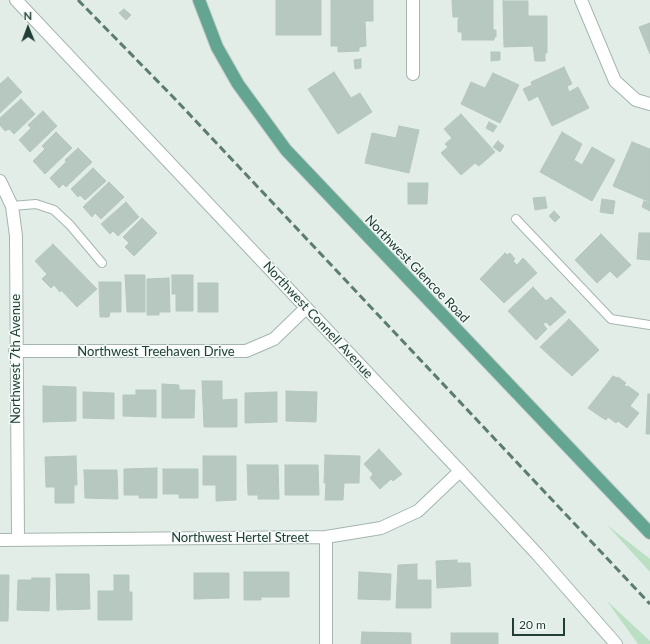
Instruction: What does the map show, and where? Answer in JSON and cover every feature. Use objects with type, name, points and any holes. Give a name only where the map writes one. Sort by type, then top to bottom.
[{"type":"main road","name":"Northwest Glencoe Road","points":[[199,0],[217,47],[238,84],[286,150],[650,534]]},
{"type":"street","name":"Northwest Connell Avenue","points":[[16,0],[460,471],[538,555],[616,644]]},
{"type":"street","points":[[413,0],[413,74]]},
{"type":"street","points":[[581,0],[615,81],[636,100],[650,104]]},
{"type":"street","name":"Northwest 7th Avenue","points":[[0,180],[12,206],[16,236],[18,540]]},
{"type":"street","name":"Northwest Treehaven Drive","points":[[16,351],[246,352],[274,340],[306,308]]},
{"type":"street","name":"Northwest Hertel Street","points":[[0,540],[326,537],[381,528],[418,511],[460,471]]},
{"type":"street","points":[[326,537],[326,644]]},
{"type":"lane","points":[[12,206],[36,204],[54,210],[70,225],[102,263]]},
{"type":"lane","points":[[516,219],[612,319],[650,325]]},
{"type":"green space","points":[[607,525],[650,559],[650,572]]},
{"type":"green space","points":[[607,601],[650,641],[650,644],[638,644]]},
{"type":"building","points":[[276,0],[321,0],[321,35],[276,35]]},
{"type":"building","points":[[331,0],[373,0],[373,21],[365,21],[366,46],[359,47],[359,51],[338,52],[338,46],[331,46]]},
{"type":"building","points":[[452,0],[493,0],[493,30],[496,30],[496,37],[494,37],[494,40],[462,40],[462,32],[458,32],[458,19],[460,17],[453,17]]},
{"type":"building","points":[[503,1],[528,1],[528,16],[547,16],[547,53],[545,53],[545,61],[535,61],[533,46],[504,47]]},
{"type":"building","points":[[124,9],[131,15],[126,20],[119,13]]},
{"type":"building","points":[[650,23],[650,54],[639,27]]},
{"type":"building","points":[[491,52],[500,52],[500,60],[491,61]]},
{"type":"building","points":[[361,59],[361,68],[355,69],[354,60]]},
{"type":"building","points":[[564,67],[572,84],[567,86],[569,92],[578,87],[589,108],[552,126],[538,96],[529,101],[523,89],[532,85],[531,82]]},
{"type":"building","points":[[334,72],[351,98],[360,93],[372,112],[338,134],[308,89]]},
{"type":"building","points":[[493,73],[519,85],[500,123],[461,104],[471,82],[485,88]]},
{"type":"building","points":[[8,77],[22,92],[0,113],[0,84]]},
{"type":"building","points":[[21,99],[35,114],[14,134],[9,129],[5,131],[0,125],[0,118]]},
{"type":"building","points":[[43,111],[57,126],[30,152],[19,140],[31,128],[28,125]]},
{"type":"building","points":[[461,114],[495,152],[479,166],[475,163],[461,175],[441,153],[448,147],[445,144],[452,138],[444,129]]},
{"type":"building","points":[[489,122],[497,126],[493,132],[486,128]]},
{"type":"building","points":[[399,126],[419,130],[409,173],[365,163],[372,133],[396,138]]},
{"type":"building","points":[[56,132],[72,148],[45,174],[33,161],[45,149],[42,146]]},
{"type":"building","points":[[562,132],[582,144],[574,160],[582,165],[592,147],[615,160],[592,201],[540,172]]},
{"type":"building","points":[[498,141],[504,146],[500,152],[493,147]]},
{"type":"building","points":[[632,142],[650,149],[650,202],[613,186]]},
{"type":"building","points":[[78,148],[92,162],[66,187],[63,184],[59,188],[50,178],[66,162],[65,160]]},
{"type":"building","points":[[93,168],[106,181],[85,200],[80,195],[78,197],[71,189]]},
{"type":"building","points":[[109,182],[124,197],[101,219],[95,213],[92,217],[83,207]]},
{"type":"building","points":[[408,183],[428,183],[427,204],[408,204]]},
{"type":"building","points":[[545,197],[547,208],[535,210],[533,198]]},
{"type":"building","points":[[602,199],[615,201],[613,214],[600,212]]},
{"type":"building","points":[[644,201],[650,203],[650,211],[642,207]]},
{"type":"building","points":[[126,202],[139,217],[118,236],[113,231],[110,234],[101,224]]},
{"type":"building","points":[[554,211],[560,217],[555,222],[549,216]]},
{"type":"building","points":[[142,218],[157,233],[134,256],[125,247],[129,243],[123,237]]},
{"type":"building","points":[[639,233],[650,233],[650,260],[637,259]]},
{"type":"building","points":[[601,234],[631,265],[617,278],[610,271],[597,283],[575,260]]},
{"type":"building","points":[[53,244],[97,289],[77,307],[61,290],[60,292],[54,285],[51,288],[42,279],[47,274],[35,261]]},
{"type":"building","points":[[505,253],[507,255],[510,253],[515,259],[513,261],[517,265],[523,258],[537,273],[504,303],[480,279]]},
{"type":"building","points":[[125,275],[145,275],[145,312],[127,312]]},
{"type":"building","points":[[172,275],[193,275],[193,311],[176,311],[176,294],[172,294]]},
{"type":"building","points":[[169,278],[170,312],[159,312],[159,315],[147,315],[147,279]]},
{"type":"building","points":[[99,282],[121,282],[121,312],[110,312],[109,317],[100,317]]},
{"type":"building","points":[[198,283],[218,283],[218,312],[198,312]]},
{"type":"building","points":[[533,287],[546,301],[551,297],[566,312],[550,326],[546,322],[543,324],[547,329],[536,340],[508,311]]},
{"type":"building","points":[[569,319],[599,350],[572,376],[540,347]]},
{"type":"building","points":[[613,376],[618,377],[626,383],[624,385],[627,387],[628,386],[639,394],[630,406],[639,413],[627,428],[618,421],[616,423],[608,417],[606,420],[588,408]]},
{"type":"building","points":[[202,381],[222,381],[222,400],[237,399],[237,427],[204,427]]},
{"type":"building","points":[[162,384],[179,385],[179,390],[195,390],[194,418],[162,418]]},
{"type":"building","points":[[43,386],[76,387],[76,421],[43,422]]},
{"type":"building","points":[[136,390],[156,390],[156,417],[123,416],[123,395],[136,395]]},
{"type":"building","points":[[286,391],[317,392],[316,422],[286,421]]},
{"type":"building","points":[[83,392],[114,393],[114,419],[83,418]]},
{"type":"building","points":[[277,392],[277,422],[245,423],[245,393]]},
{"type":"building","points":[[648,394],[650,394],[650,434],[646,434]]},
{"type":"building","points":[[379,449],[402,474],[393,481],[391,479],[380,489],[370,478],[373,474],[364,464]]},
{"type":"building","points":[[325,455],[360,456],[359,483],[344,483],[343,500],[325,500]]},
{"type":"building","points":[[76,456],[77,485],[74,485],[74,503],[55,503],[55,487],[46,487],[45,457]]},
{"type":"building","points":[[203,456],[236,456],[236,500],[216,501],[216,485],[203,485]]},
{"type":"building","points":[[247,465],[278,465],[279,499],[258,499],[258,495],[248,495]]},
{"type":"building","points":[[285,465],[318,465],[319,495],[285,495]]},
{"type":"building","points":[[157,468],[157,498],[139,498],[139,495],[124,495],[124,469]]},
{"type":"building","points":[[163,469],[198,469],[198,498],[179,498],[179,494],[163,494]]},
{"type":"building","points":[[84,470],[117,470],[118,499],[85,498]]},
{"type":"building","points":[[457,560],[457,563],[470,563],[471,586],[437,588],[436,561]]},
{"type":"building","points":[[417,564],[417,580],[431,580],[431,608],[396,608],[398,565]]},
{"type":"building","points":[[244,572],[289,572],[289,597],[261,597],[261,600],[244,600]]},
{"type":"building","points":[[359,572],[391,574],[390,600],[358,599]]},
{"type":"building","points":[[194,573],[229,573],[229,598],[194,599]]},
{"type":"building","points":[[56,574],[89,574],[90,609],[57,610]]},
{"type":"building","points":[[0,575],[9,575],[8,621],[0,621]]},
{"type":"building","points":[[114,575],[129,575],[129,592],[132,592],[132,620],[98,620],[98,591],[114,591]]},
{"type":"building","points":[[32,578],[50,578],[49,611],[17,610],[18,580],[32,580]]},
{"type":"building","points":[[362,632],[411,633],[411,644],[361,644]]},
{"type":"building","points":[[451,633],[498,633],[498,644],[451,644]]},
{"type":"railway","points":[[78,0],[176,100],[650,604]]}]
